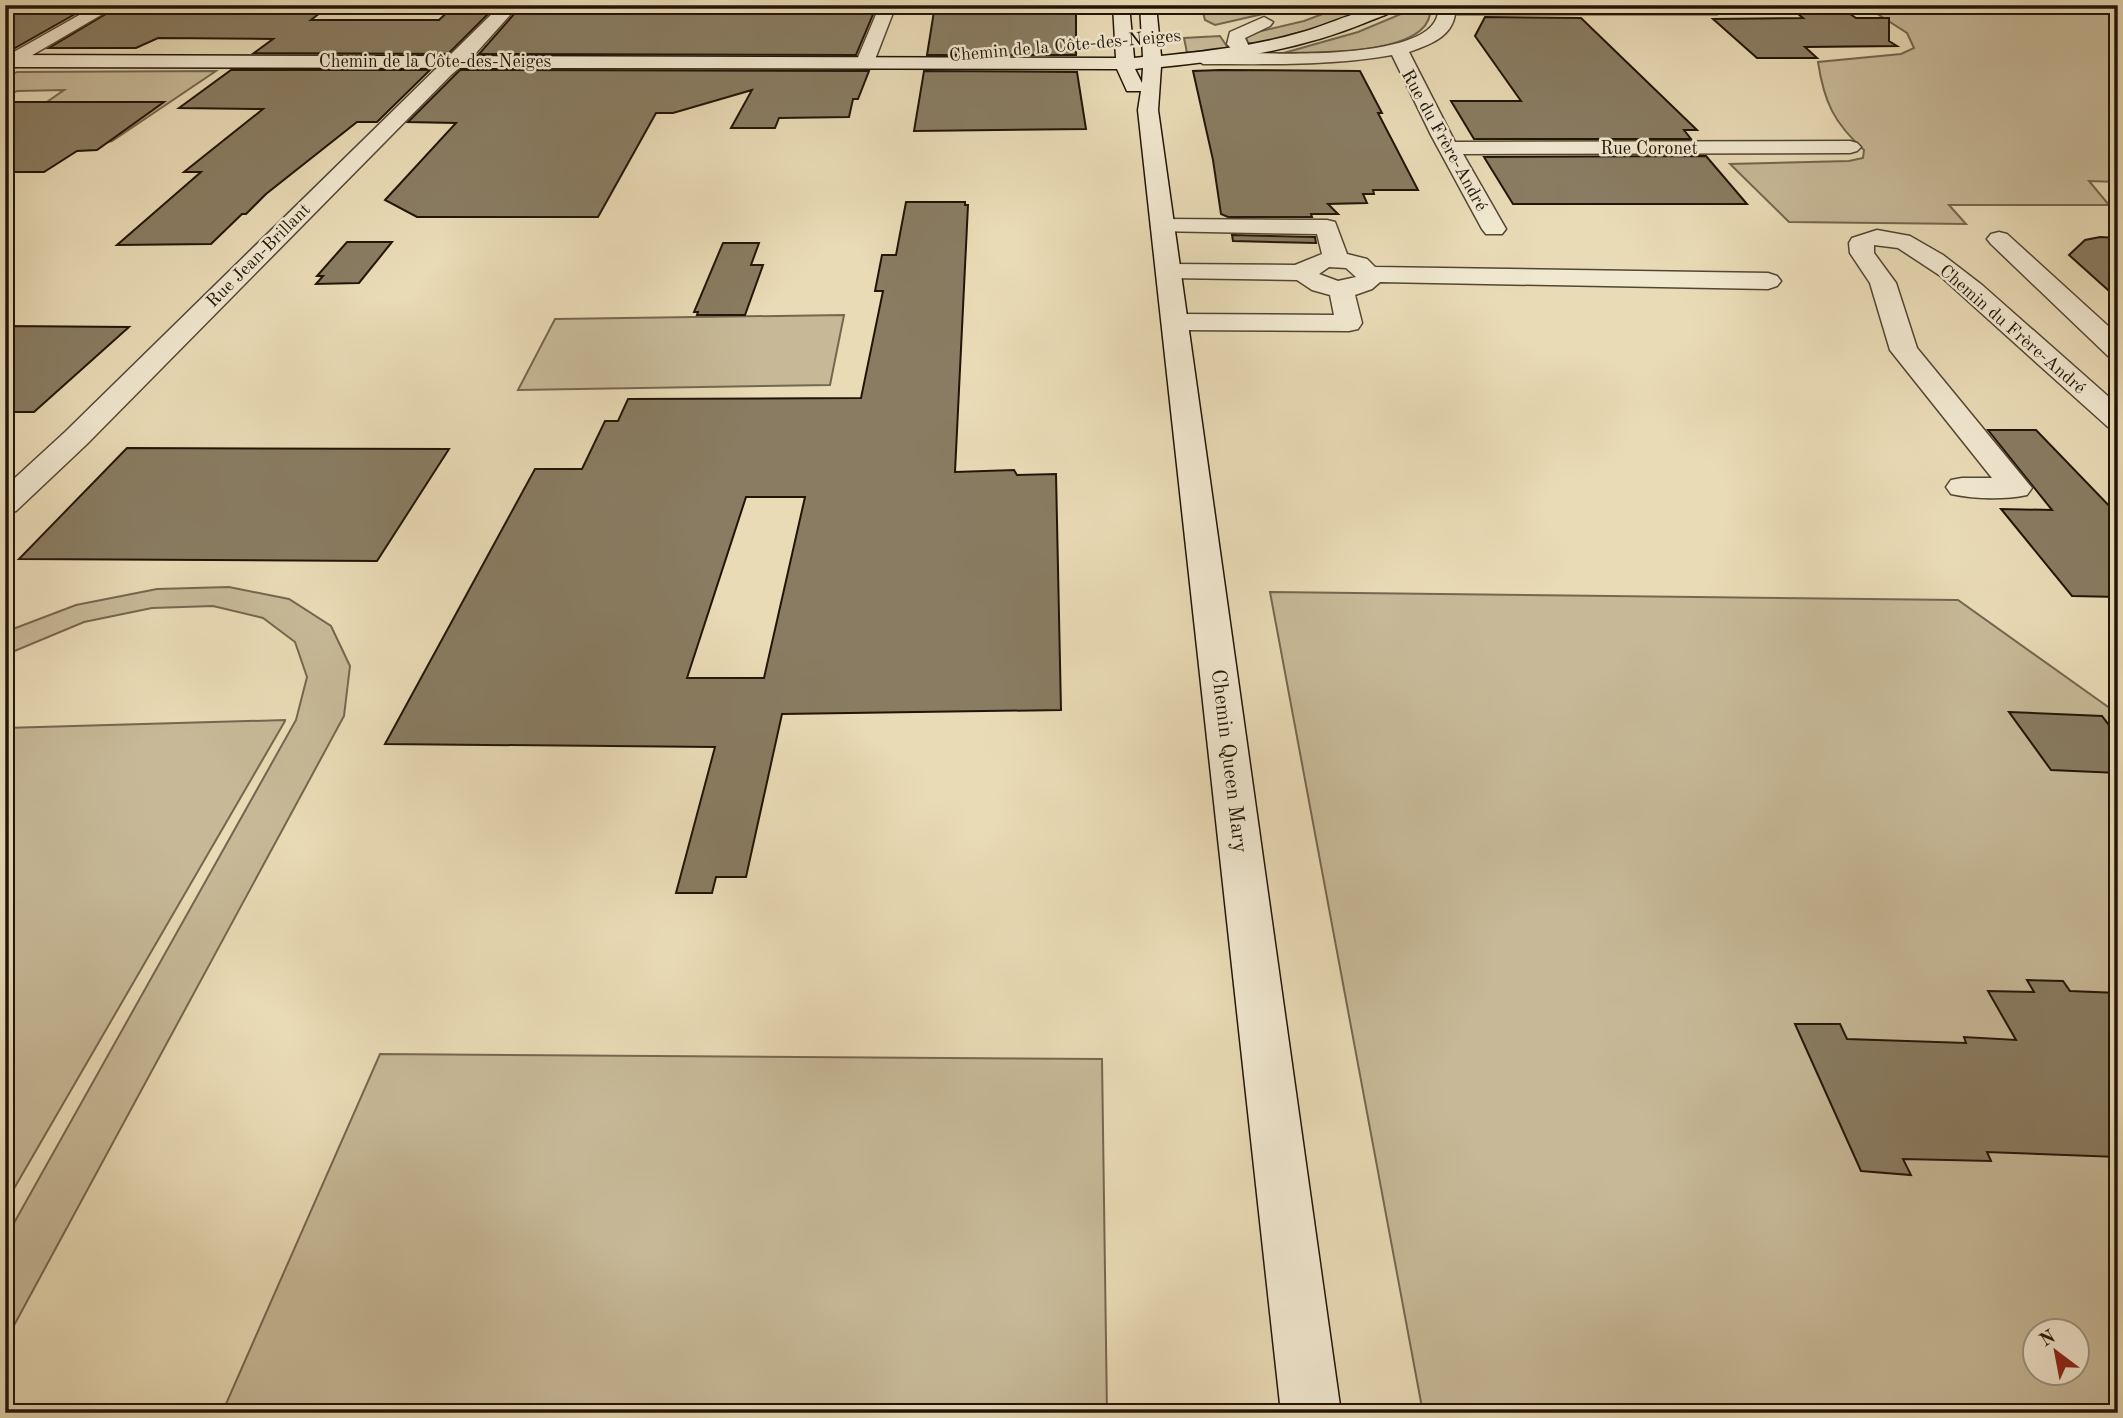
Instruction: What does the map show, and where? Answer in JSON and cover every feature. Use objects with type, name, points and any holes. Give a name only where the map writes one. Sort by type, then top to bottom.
[{"type":"street","points":[[8,62],[110,5]]},
{"type":"street","name":"Rue Jean-Brillant","points":[[5,505],[76,438],[511,5]]},
{"type":"street","points":[[865,62],[888,5]]},
{"type":"street","name":"Chemin Queen Mary","points":[[1121,5],[1117,41],[1131,82],[1148,110]]},
{"type":"street","name":"Chemin Queen Mary","points":[[1148,5],[1159,37],[1152,62],[1153,82],[1148,110],[1311,1413]]},
{"type":"street","points":[[1305,12],[1326,6],[1387,5]]},
{"type":"street","name":"Chemin de la Côte-des-Neiges","points":[[8,62],[1152,62],[1244,52],[1338,29],[1393,5]]},
{"type":"street","points":[[1407,5],[1717,9]]},
{"type":"street","name":"Chemin de la Côte-des-Neiges","points":[[1203,58],[1280,59],[1399,50],[1438,32],[1444,23],[1446,7]]},
{"type":"street","points":[[1222,30],[1283,18]]},
{"type":"street","points":[[1244,52],[1236,44],[1236,36],[1265,22]]},
{"type":"street","name":"Chemin de la Côte-des-Neiges","points":[[1117,41],[1159,37]]},
{"type":"street","name":"Chemin de la Côte-des-Neiges","points":[[865,62],[888,58],[1049,47]]},
{"type":"street","name":"Rue du Frère-André","points":[[1399,50],[1448,148],[1494,229]]},
{"type":"street","name":"Rue Coronet","points":[[1448,148],[1850,148]]},
{"type":"street","points":[[1163,226],[1327,227],[1336,260]]},
{"type":"street","name":"Chemin du Frère-André","points":[[1962,487],[2016,488],[1904,350],[1883,283],[1862,253],[1861,243],[1864,239],[1876,237],[1900,240],[1967,285],[2118,421]]},
{"type":"street","points":[[1999,239],[2118,350]]},
{"type":"street","points":[[1305,272],[1310,264],[1336,260],[1361,266],[1369,274],[1769,281]]},
{"type":"street","points":[[1169,271],[1305,272]]},
{"type":"street","points":[[1305,272],[1307,277],[1320,285],[1341,289],[1360,286],[1369,279],[1369,274]]},
{"type":"street","points":[[1175,322],[1349,323],[1341,289]]},
{"type":"shaded area","points":[[1201,5],[1302,5],[1215,25],[1205,20]]},
{"type":"shaded area","points":[[2118,5],[2118,182],[2089,181],[2109,205],[1949,205],[1966,224],[1789,222],[1730,164],[1849,161],[1863,158],[1864,150],[1832,111],[1818,62],[1901,54],[1914,48],[1907,33],[1865,6]]},
{"type":"shaded area","points":[[1333,10],[1362,11],[1323,26],[1256,44],[1248,43],[1245,35],[1304,21]]},
{"type":"shaded area","points":[[1408,11],[1430,14],[1423,28],[1409,38],[1365,49],[1280,54],[1358,32]]},
{"type":"shaded area","points":[[1220,36],[1228,48],[1187,53],[1184,38]]},
{"type":"shaded area","points":[[216,71],[108,142],[130,102],[41,106],[64,90],[17,91],[5,98],[5,79],[17,72]]},
{"type":"shaded area","points":[[844,315],[830,385],[518,390],[555,319]]},
{"type":"shaded area","points":[[229,587],[289,599],[331,626],[350,666],[344,716],[5,1342],[5,1239],[296,720],[307,677],[295,642],[263,618],[213,606],[152,608],[84,622],[5,655],[5,632],[76,605],[157,589]]},
{"type":"shaded area","points":[[1270,592],[1958,600],[2118,714],[2118,1413],[1423,1413]]},
{"type":"shaded area","points":[[285,721],[5,1204],[5,728]]},
{"type":"shaded area","points":[[380,1054],[1102,1059],[1107,1413],[222,1413]]},
{"type":"building","points":[[5,5],[91,5],[15,48],[5,48]]},
{"type":"building","points":[[121,5],[330,5],[311,20],[439,20],[455,5],[497,5],[448,54],[254,53],[273,39],[158,38],[136,48],[49,48]]},
{"type":"building","points":[[522,5],[877,5],[856,55],[479,54]]},
{"type":"building","points":[[935,5],[1076,5],[1076,55],[927,55]]},
{"type":"building","points":[[1787,5],[1837,5],[1856,18],[1889,18],[1889,41],[1897,46],[1805,47],[1817,58],[1757,58],[1713,19],[1803,18]]},
{"type":"building","points":[[1485,17],[1581,18],[1697,130],[1684,130],[1691,139],[1474,139],[1451,101],[1521,101],[1475,36]]},
{"type":"building","points":[[231,70],[430,70],[377,122],[357,122],[266,194],[246,214],[242,214],[211,244],[117,245],[201,172],[184,172],[263,109],[179,108]]},
{"type":"building","points":[[460,70],[869,71],[858,99],[853,99],[849,117],[779,118],[775,128],[731,128],[752,90],[673,113],[656,113],[598,217],[417,217],[385,200],[456,123],[408,122]]},
{"type":"building","points":[[924,71],[1077,72],[1086,129],[914,131]]},
{"type":"building","points":[[1193,71],[1360,71],[1382,113],[1378,113],[1418,190],[1373,190],[1374,194],[1363,194],[1367,203],[1328,204],[1338,214],[1311,214],[1312,217],[1228,217],[1221,214],[1213,160]]},
{"type":"building","points":[[5,102],[164,102],[97,150],[77,151],[44,172],[5,172]]},
{"type":"building","points":[[1706,156],[1747,204],[1513,204],[1484,157]]},
{"type":"building","points":[[906,202],[965,202],[965,205],[968,205],[955,472],[1014,470],[1017,475],[1056,474],[1061,710],[782,714],[746,877],[716,877],[712,893],[676,893],[715,747],[385,744],[535,469],[582,469],[605,421],[618,421],[628,399],[861,398],[883,291],[875,291],[882,255],[896,255]],"holes":[[[746,497],[805,497],[764,678],[687,678]]]},
{"type":"building","points":[[1232,235],[1315,237],[1316,243],[1233,241]]},
{"type":"building","points":[[2118,238],[2118,299],[2069,255],[2085,240]]},
{"type":"building","points":[[347,242],[392,242],[359,283],[316,284],[323,276],[317,276]]},
{"type":"building","points":[[723,243],[759,243],[751,265],[763,265],[745,315],[697,315],[698,312],[694,312]]},
{"type":"building","points":[[5,326],[129,327],[34,412],[5,412]]},
{"type":"building","points":[[1988,430],[2036,430],[2118,515],[2118,597],[2072,596],[2001,509],[2052,510]]},
{"type":"building","points":[[127,448],[449,449],[377,561],[19,559]]},
{"type":"building","points":[[2009,712],[2102,716],[2118,737],[2118,773],[2051,770]]},
{"type":"building","points":[[2027,980],[2063,981],[2070,991],[2118,993],[2118,1157],[1987,1152],[1991,1161],[1903,1159],[1911,1175],[1861,1171],[1795,1024],[1840,1024],[1847,1039],[1966,1043],[1964,1037],[2016,1040],[1988,991],[2034,992]]}]
